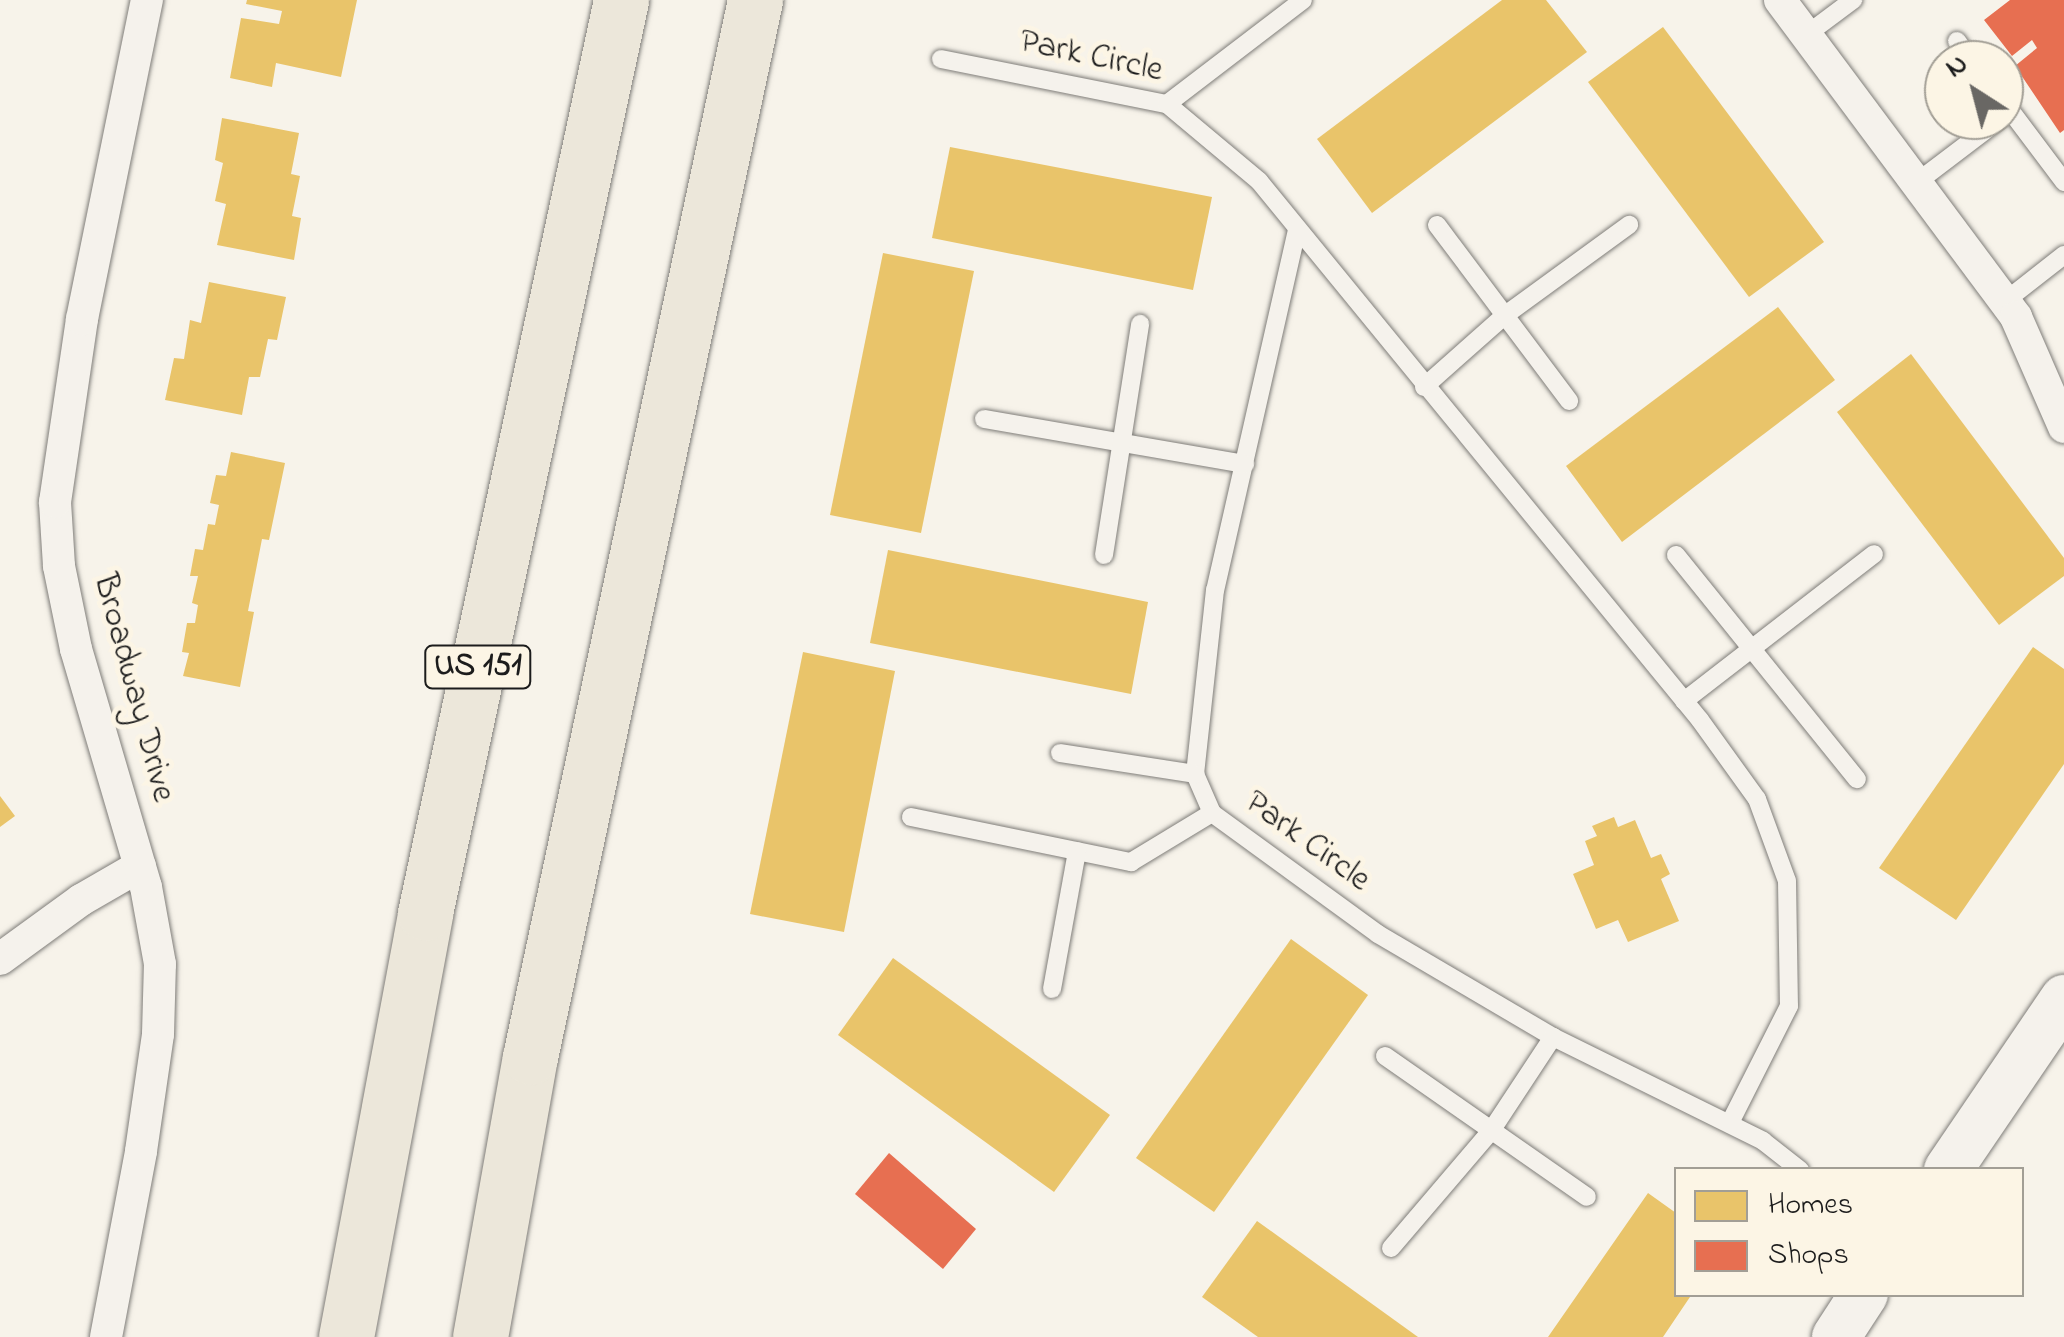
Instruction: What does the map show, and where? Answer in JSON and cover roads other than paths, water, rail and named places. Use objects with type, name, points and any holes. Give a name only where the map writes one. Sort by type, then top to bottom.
[{"type":"highway","name":"US 151","points":[[346,1337],[425,913],[621,0]]},
{"type":"highway","points":[[483,1337],[502,1211],[755,0]]},
{"type":"main road","points":[[1950,1167],[2064,999]]},
{"type":"main road","points":[[1836,1337],[1862,1297]]},
{"type":"street","name":"Broadway Drive","points":[[106,1337],[158,1034],[160,964],[140,866],[76,649],[59,566],[56,502],[82,319],[147,0]]},
{"type":"street","points":[[1780,0],[2016,316],[2064,427]]},
{"type":"street","points":[[0,959],[81,900],[140,866]]},
{"type":"lane","points":[[1168,104],[1302,0]]},
{"type":"lane","points":[[1806,35],[1853,0]]},
{"type":"lane","name":"Park Circle","points":[[941,59],[1168,104],[1259,182],[1684,701],[1757,800],[1788,882],[1789,1006],[1730,1123]]},
{"type":"lane","points":[[2024,135],[2064,182]]},
{"type":"lane","points":[[1916,183],[1971,140]]},
{"type":"lane","points":[[1437,225],[1569,401]]},
{"type":"lane","points":[[1424,387],[1504,316],[1629,225]]},
{"type":"lane","name":"Park Circle","points":[[1298,230],[1215,590],[1195,774],[1212,813],[1378,934],[1553,1037],[1730,1123],[1796,1167]]},
{"type":"lane","points":[[2004,302],[2064,255]]},
{"type":"lane","points":[[1104,556],[1140,324]]},
{"type":"lane","points":[[984,419],[1245,464]]},
{"type":"lane","points":[[1684,701],[1874,554]]},
{"type":"lane","points":[[1676,555],[1857,780]]},
{"type":"lane","points":[[1060,754],[1195,774]]},
{"type":"lane","points":[[911,818],[1131,862],[1212,813]]},
{"type":"lane","points":[[1052,988],[1077,851]]},
{"type":"lane","points":[[1391,1248],[1491,1131],[1553,1037]]},
{"type":"lane","points":[[1385,1056],[1587,1198]]}]
